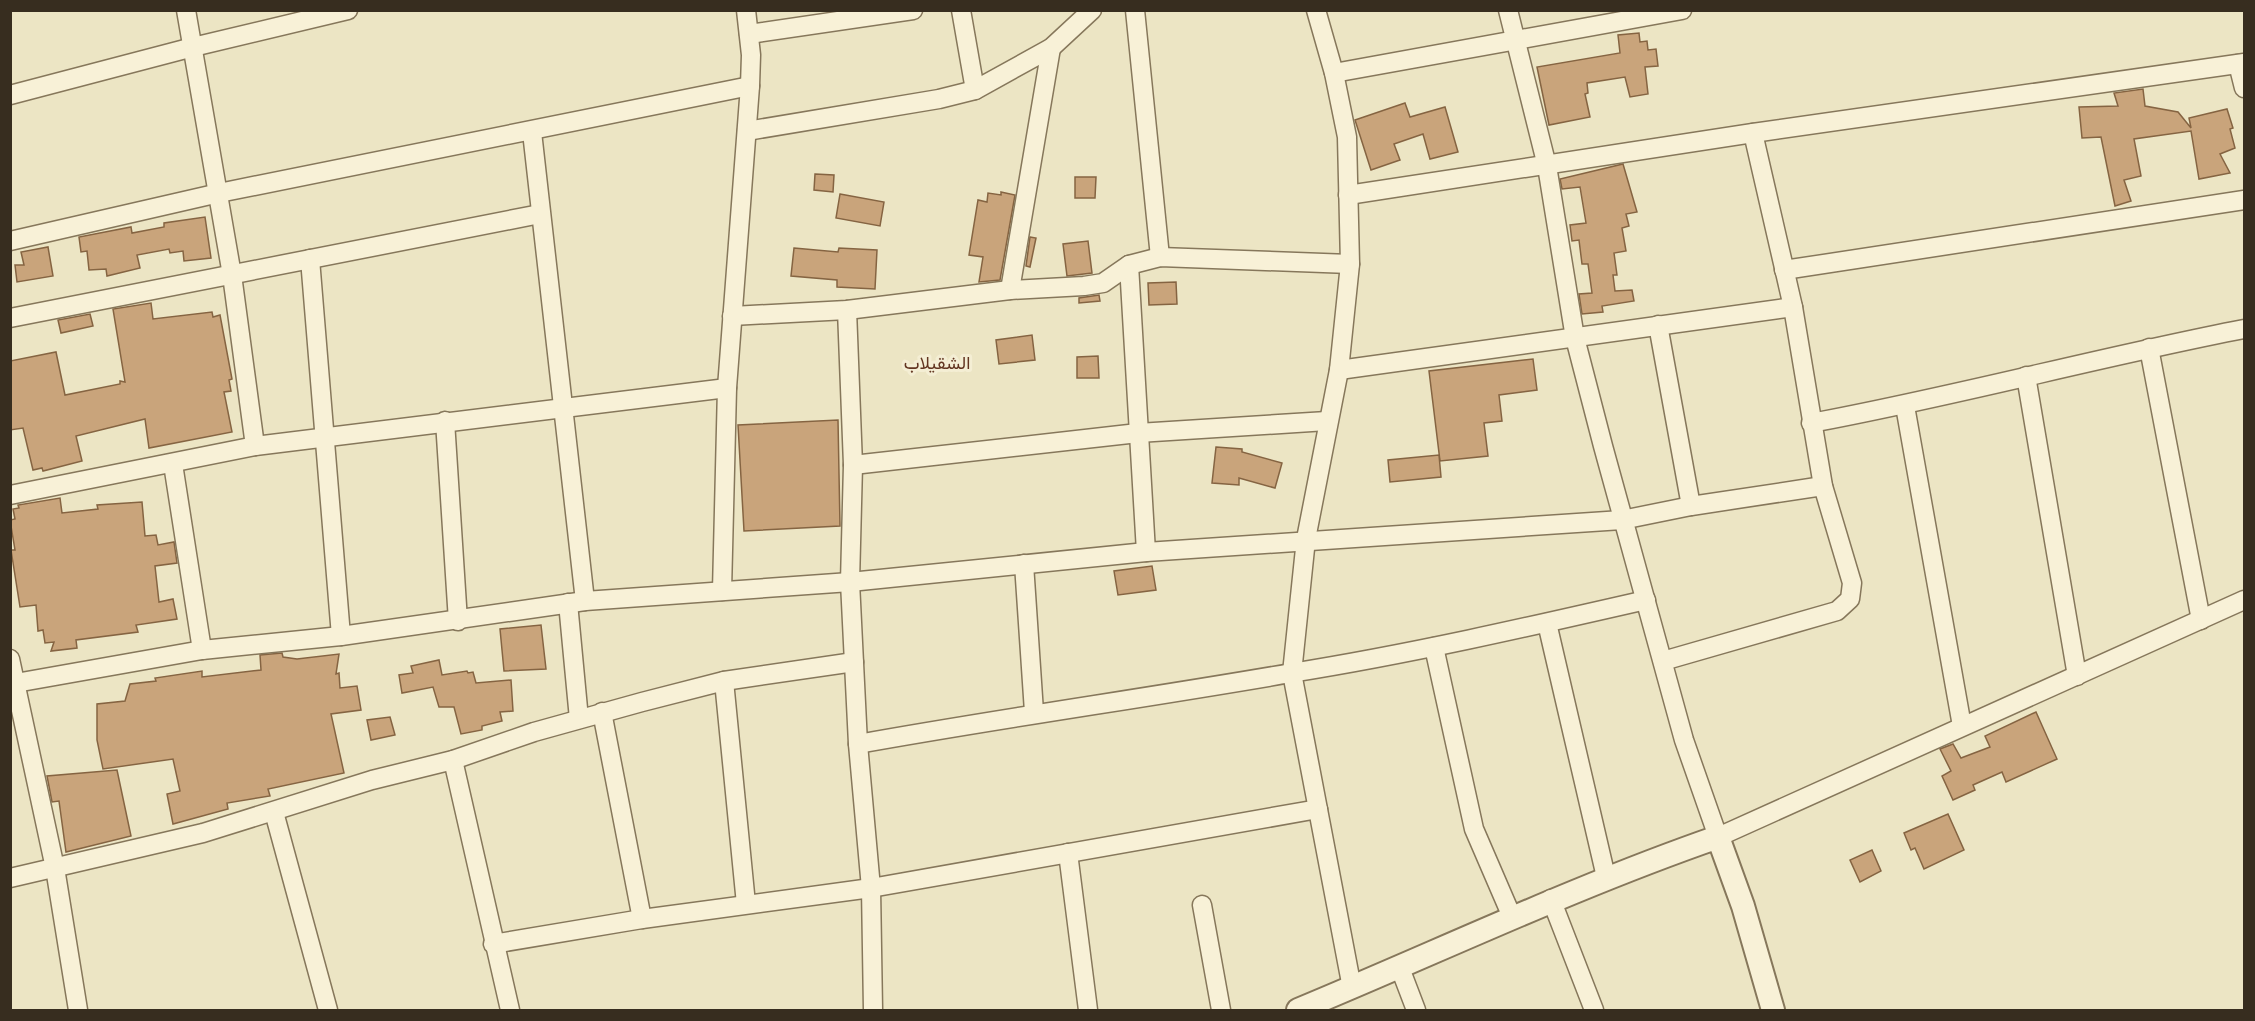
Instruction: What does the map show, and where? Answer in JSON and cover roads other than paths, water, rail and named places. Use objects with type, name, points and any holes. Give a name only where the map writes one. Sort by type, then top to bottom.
[{"type":"street","points":[[186,10],[232,274],[255,446]]},
{"type":"street","points":[[10,95],[192,47],[348,10]]},
{"type":"street","points":[[722,591],[727,388],[750,86],[746,10]]},
{"type":"street","points":[[749,34],[913,10]]},
{"type":"street","points":[[960,10],[975,90]]},
{"type":"street","points":[[747,131],[939,99],[975,90],[1051,48],[1092,10]]},
{"type":"street","points":[[1135,10],[1160,257]]},
{"type":"street","points":[[1316,10],[1334,73],[1347,137],[1350,264],[1339,370],[1327,421],[1306,539],[1292,673],[1352,988]]},
{"type":"street","points":[[1508,10],[1547,166],[1575,338],[1622,520],[1684,740],[1743,906],[1773,1011]]},
{"type":"street","points":[[1334,73],[1682,10]]},
{"type":"street","points":[[1010,290],[1051,48]]},
{"type":"street","points":[[1348,195],[1753,133],[2241,63],[2244,88]]},
{"type":"street","points":[[10,241],[219,193],[531,132],[750,86]]},
{"type":"street","points":[[531,132],[565,407],[577,602],[579,719]]},
{"type":"street","points":[[1663,662],[1837,611],[1850,599],[1852,583],[1823,486],[1793,307],[1753,133]]},
{"type":"street","points":[[1784,270],[2244,200]]},
{"type":"street","points":[[10,318],[540,214]]},
{"type":"street","points":[[732,316],[847,310],[1010,290],[1103,283],[1129,265],[1160,257],[1350,264]]},
{"type":"street","points":[[310,259],[341,636]]},
{"type":"street","points":[[1129,265],[1137,434],[1146,552]]},
{"type":"street","points":[[1339,370],[1793,307]]},
{"type":"street","points":[[847,310],[853,465],[850,582],[858,744],[871,888],[873,1011]]},
{"type":"street","points":[[1658,325],[1691,506]]},
{"type":"street","points":[[1811,423],[1905,406],[2149,348],[2244,329]]},
{"type":"street","points":[[2149,348],[2201,620]]},
{"type":"street","points":[[2026,376],[2077,676]]},
{"type":"street","points":[[10,495],[255,446],[727,388]]},
{"type":"street","points":[[1905,406],[1962,726]]},
{"type":"street","points":[[445,421],[458,621]]},
{"type":"street","points":[[853,465],[1137,434],[1327,421]]},
{"type":"street","points":[[172,464],[202,650]]},
{"type":"street","points":[[13,684],[202,650],[341,636],[458,621],[577,602],[850,582],[1146,552],[1306,539],[1622,520],[1691,506],[1823,486]]},
{"type":"street","points":[[1024,564],[1034,712]]},
{"type":"street","points":[[858,744],[1034,712],[1292,673],[1434,647],[1646,600]]},
{"type":"street","points":[[1298,1011],[1400,968],[1551,899],[1718,837],[2244,600]]},
{"type":"street","points":[[1547,623],[1606,878]]},
{"type":"street","points":[[1434,647],[1474,830],[1512,917]]},
{"type":"street","points":[[10,659],[13,684],[55,868],[78,1011]]},
{"type":"street","points":[[10,878],[202,833],[372,780],[453,760],[602,712],[724,681],[854,662]]},
{"type":"street","points":[[724,681],[746,904]]},
{"type":"street","points":[[602,712],[642,919]]},
{"type":"street","points":[[453,760],[510,1011]]},
{"type":"street","points":[[493,944],[642,919],[871,888],[1318,809]]},
{"type":"street","points":[[274,812],[328,1011]]},
{"type":"street","points":[[1068,853],[1088,1011]]},
{"type":"street","points":[[1551,899],[1593,1011]]},
{"type":"street","points":[[1202,905],[1221,1011]]},
{"type":"street","points":[[1400,968],[1416,1011]]},
{"type":"district","name":"الشقيلاب","points":[[937,362]]}]
